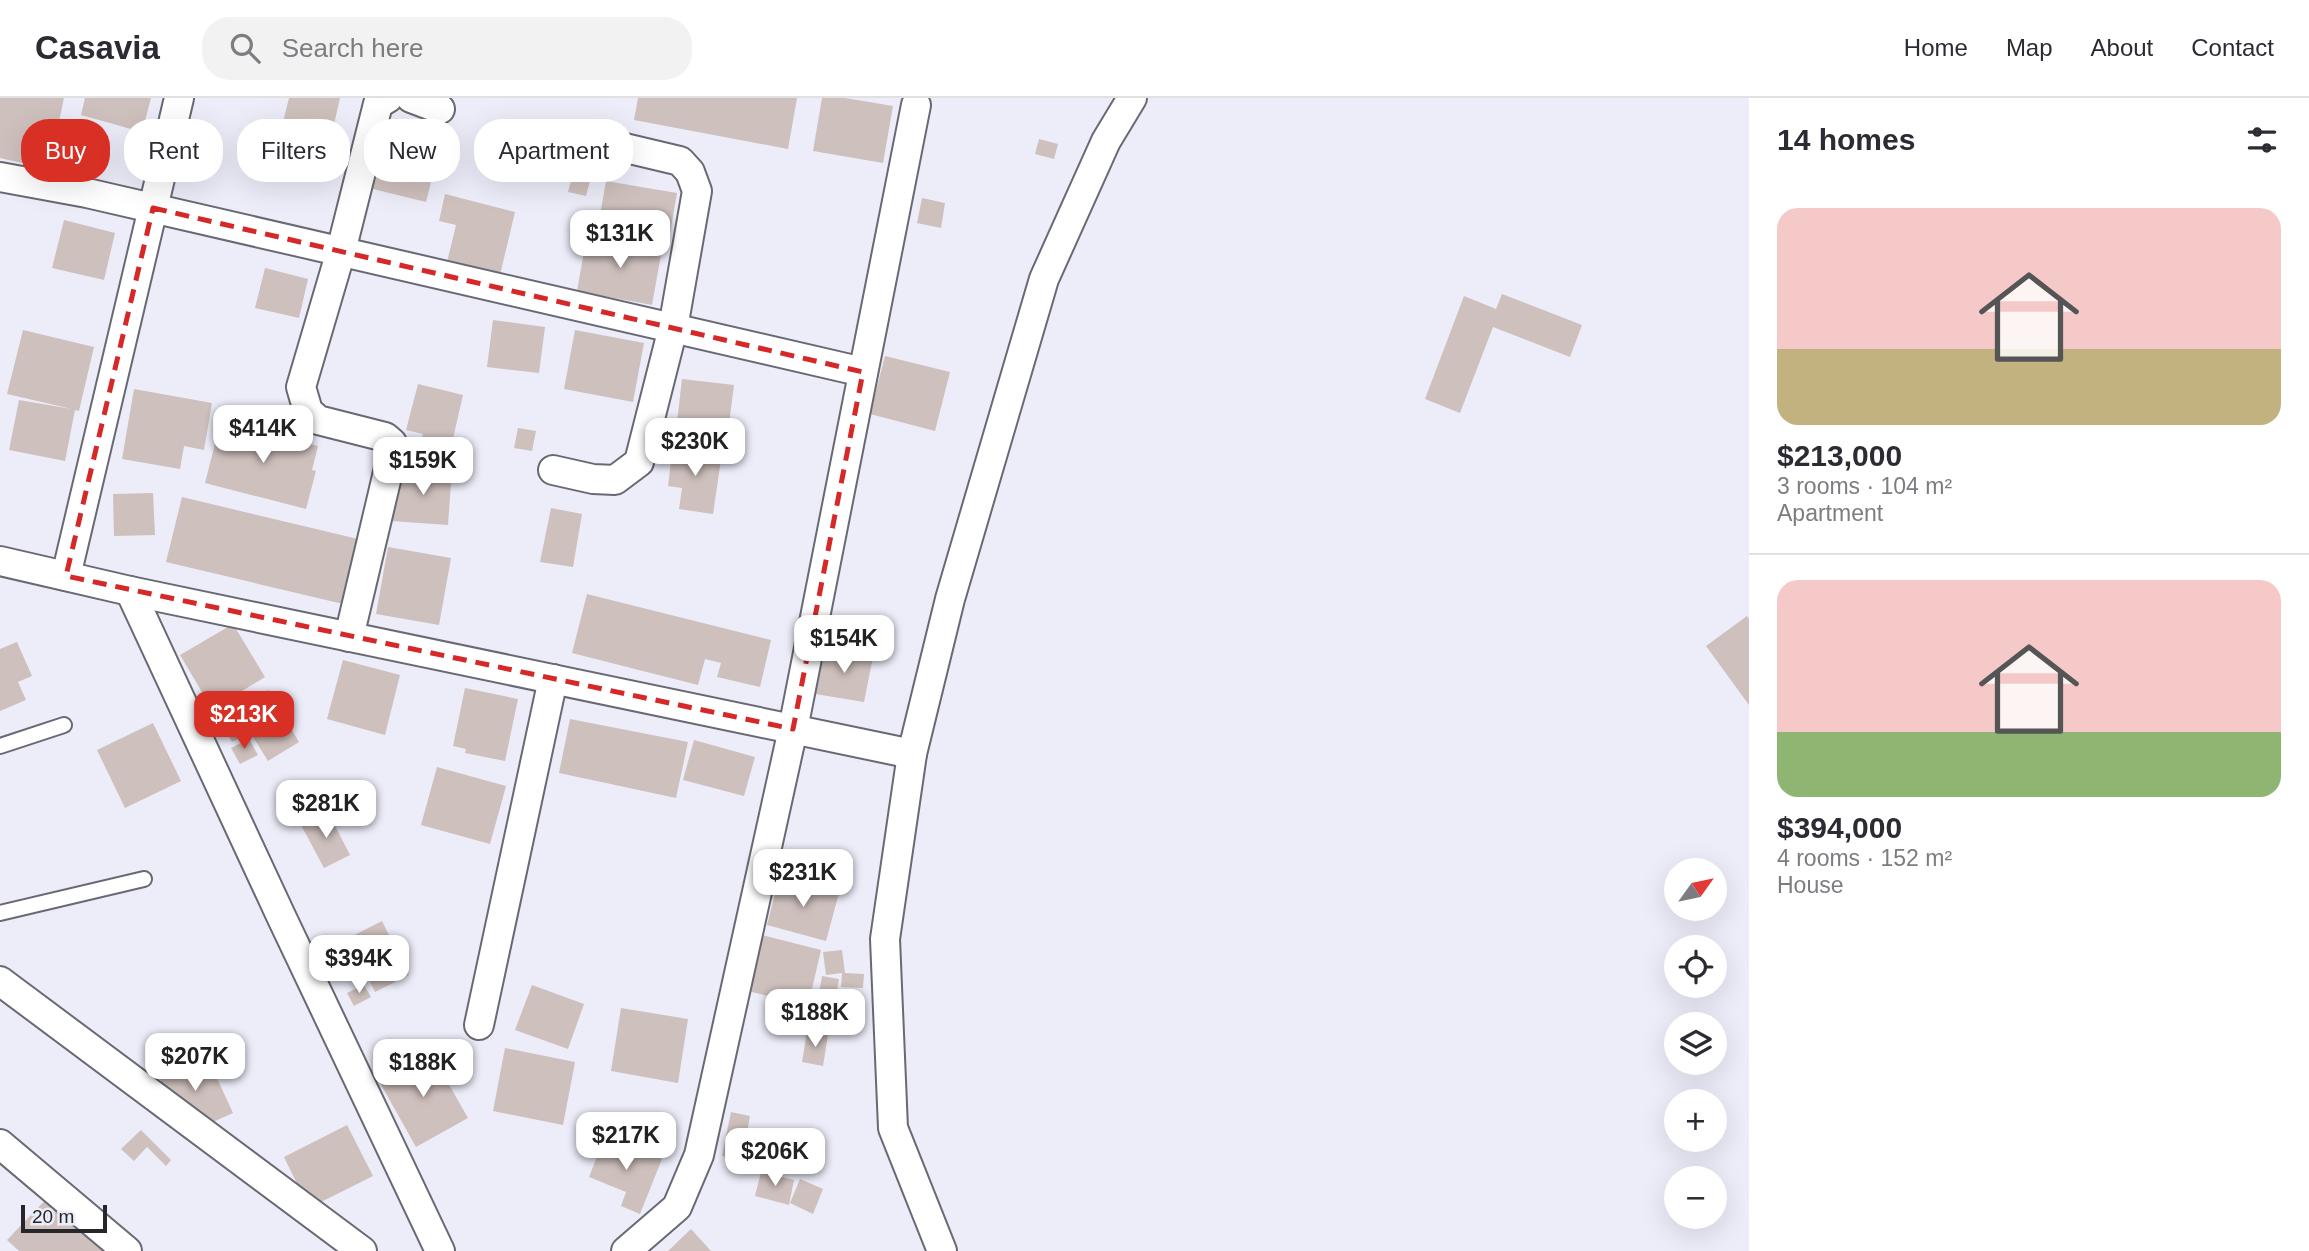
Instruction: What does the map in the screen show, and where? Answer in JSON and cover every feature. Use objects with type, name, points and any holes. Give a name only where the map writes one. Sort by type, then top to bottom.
[{"type":"street","points":[[66,576],[179,98]]},
{"type":"street","points":[[349,637],[393,451],[392,443],[385,437],[318,420],[308,411],[301,387],[341,251],[378,104],[388,98]]},
{"type":"street","points":[[411,98],[440,109]]},
{"type":"street","points":[[942,1251],[892,1128],[884,939],[912,754],[950,598],[1044,279],[1106,141],[1132,98]]},
{"type":"street","points":[[626,1251],[677,1207],[699,1155],[793,729],[916,105]]},
{"type":"street","points":[[553,470],[615,481],[639,462],[673,328],[697,191],[690,172],[680,161],[633,150]]},
{"type":"street","points":[[0,177],[87,193],[863,372]]},
{"type":"street","points":[[0,561],[130,592],[912,754]]},
{"type":"street","points":[[130,592],[440,1251]]},
{"type":"street","points":[[479,1025],[553,679]]},
{"type":"street","points":[[0,981],[362,1251]]},
{"type":"street","points":[[0,1144],[127,1251]]},
{"type":"lane","points":[[0,746],[64,725]]},
{"type":"lane","points":[[0,913],[144,879]]},
{"type":"highlighted area","points":[[153,208],[863,372],[793,729],[66,576]]},
{"type":"building","points":[[0,98],[64,98],[60,119],[21,119],[21,163],[0,158]]},
{"type":"building","points":[[85,98],[151,98],[145,119],[124,119],[124,127],[110,123],[110,119],[81,115]]},
{"type":"building","points":[[289,98],[340,98],[335,119],[284,119]]},
{"type":"building","points":[[638,98],[797,98],[788,149],[634,120]]},
{"type":"building","points":[[822,98],[845,98],[893,106],[883,163],[813,151]]},
{"type":"building","points":[[1039,139],[1058,144],[1054,159],[1035,154]]},
{"type":"building","points":[[366,182],[431,182],[426,202],[365,187]]},
{"type":"building","points":[[571,182],[590,182],[586,196],[568,192]]},
{"type":"building","points":[[606,182],[677,193],[670,233],[599,221]]},
{"type":"building","points":[[445,194],[515,212],[500,275],[447,262],[456,225],[439,221]]},
{"type":"building","points":[[922,198],[945,203],[941,228],[917,223]]},
{"type":"building","points":[[64,220],[115,233],[104,280],[52,268]]},
{"type":"building","points":[[587,235],[662,249],[652,305],[577,291]]},
{"type":"building","points":[[265,268],[308,279],[299,318],[255,308]]},
{"type":"building","points":[[1502,294],[1582,325],[1570,357],[1493,327],[1460,413],[1425,399],[1464,296],[1496,309]]},
{"type":"building","points":[[493,320],[545,327],[539,373],[487,367]]},
{"type":"building","points":[[23,330],[94,347],[79,411],[75,410],[65,461],[9,450],[19,400],[72,409],[7,394]]},
{"type":"building","points":[[575,330],[644,343],[633,402],[564,389]]},
{"type":"building","points":[[885,356],[950,372],[935,431],[870,414]]},
{"type":"building","points":[[682,379],[734,385],[726,447],[675,440]]},
{"type":"building","points":[[418,384],[463,395],[449,456],[419,448],[423,434],[406,430]]},
{"type":"building","points":[[134,389],[212,403],[204,450],[184,446],[180,469],[122,459]]},
{"type":"building","points":[[221,420],[318,446],[312,470],[316,471],[306,509],[205,483]]},
{"type":"building","points":[[518,428],[536,431],[532,451],[514,448]]},
{"type":"building","points":[[673,445],[722,453],[713,514],[679,509],[682,488],[668,486]]},
{"type":"building","points":[[405,467],[452,470],[448,525],[391,521],[394,482],[404,482]]},
{"type":"building","points":[[153,493],[155,535],[114,536],[113,494]]},
{"type":"building","points":[[182,497],[358,539],[343,604],[166,562]]},
{"type":"building","points":[[551,508],[582,514],[573,567],[540,562]]},
{"type":"building","points":[[388,547],[451,558],[439,625],[376,614]]},
{"type":"building","points":[[587,594],[771,640],[760,687],[717,677],[721,663],[705,659],[698,685],[572,653]]},
{"type":"building","points":[[1747,616],[1749,619],[1749,705],[1706,646]]},
{"type":"building","points":[[233,624],[265,677],[212,709],[180,655]]},
{"type":"building","points":[[17,642],[32,676],[18,682],[26,700],[0,711],[0,649]]},
{"type":"building","points":[[823,648],[873,657],[864,702],[815,694]]},
{"type":"building","points":[[343,660],[400,675],[385,735],[327,719]]},
{"type":"building","points":[[465,688],[518,699],[505,761],[465,753],[466,749],[453,746]]},
{"type":"building","points":[[268,690],[299,742],[268,761],[250,732],[232,742],[219,720]]},
{"type":"building","points":[[570,719],[688,742],[676,798],[559,773]]},
{"type":"building","points":[[153,723],[181,781],[125,808],[97,750]]},
{"type":"building","points":[[249,739],[258,755],[240,764],[231,748]]},
{"type":"building","points":[[694,740],[755,757],[744,796],[683,780]]},
{"type":"building","points":[[437,767],[506,786],[490,844],[421,825]]},
{"type":"building","points":[[328,812],[350,855],[324,868],[301,825]]},
{"type":"building","points":[[779,878],[839,893],[826,941],[767,925]]},
{"type":"building","points":[[382,921],[409,975],[375,992],[359,959],[330,974],[319,953]]},
{"type":"building","points":[[762,935],[821,950],[808,1006],[748,991]]},
{"type":"building","points":[[842,950],[845,973],[864,974],[863,988],[841,987],[842,973],[826,975],[823,952]]},
{"type":"building","points":[[822,976],[839,979],[834,1008],[817,1005]]},
{"type":"building","points":[[364,985],[371,997],[354,1006],[347,993]]},
{"type":"building","points":[[532,985],[584,1004],[568,1049],[515,1030]]},
{"type":"building","points":[[621,1008],[688,1019],[678,1083],[611,1071]]},
{"type":"building","points":[[830,1008],[857,1016],[852,1035],[824,1027]]},
{"type":"building","points":[[807,1032],[828,1035],[823,1066],[802,1062]]},
{"type":"building","points":[[505,1048],[575,1062],[563,1125],[493,1111]]},
{"type":"building","points":[[430,1051],[468,1118],[416,1147],[379,1081]]},
{"type":"building","points":[[205,1052],[233,1113],[186,1134],[157,1073]]},
{"type":"building","points":[[731,1112],[750,1116],[742,1160],[722,1156]]},
{"type":"building","points":[[347,1125],[373,1176],[309,1208],[284,1157]]},
{"type":"building","points":[[141,1130],[171,1160],[166,1166],[147,1147],[134,1161],[121,1149]]},
{"type":"building","points":[[605,1136],[662,1159],[640,1214],[621,1206],[626,1192],[589,1177]]},
{"type":"building","points":[[761,1172],[794,1180],[789,1205],[755,1196]]},
{"type":"building","points":[[800,1179],[823,1189],[813,1214],[790,1203]]},
{"type":"building","points":[[51,1194],[109,1251],[19,1251],[7,1240]]},
{"type":"building","points":[[691,1229],[711,1251],[668,1251]]}]
